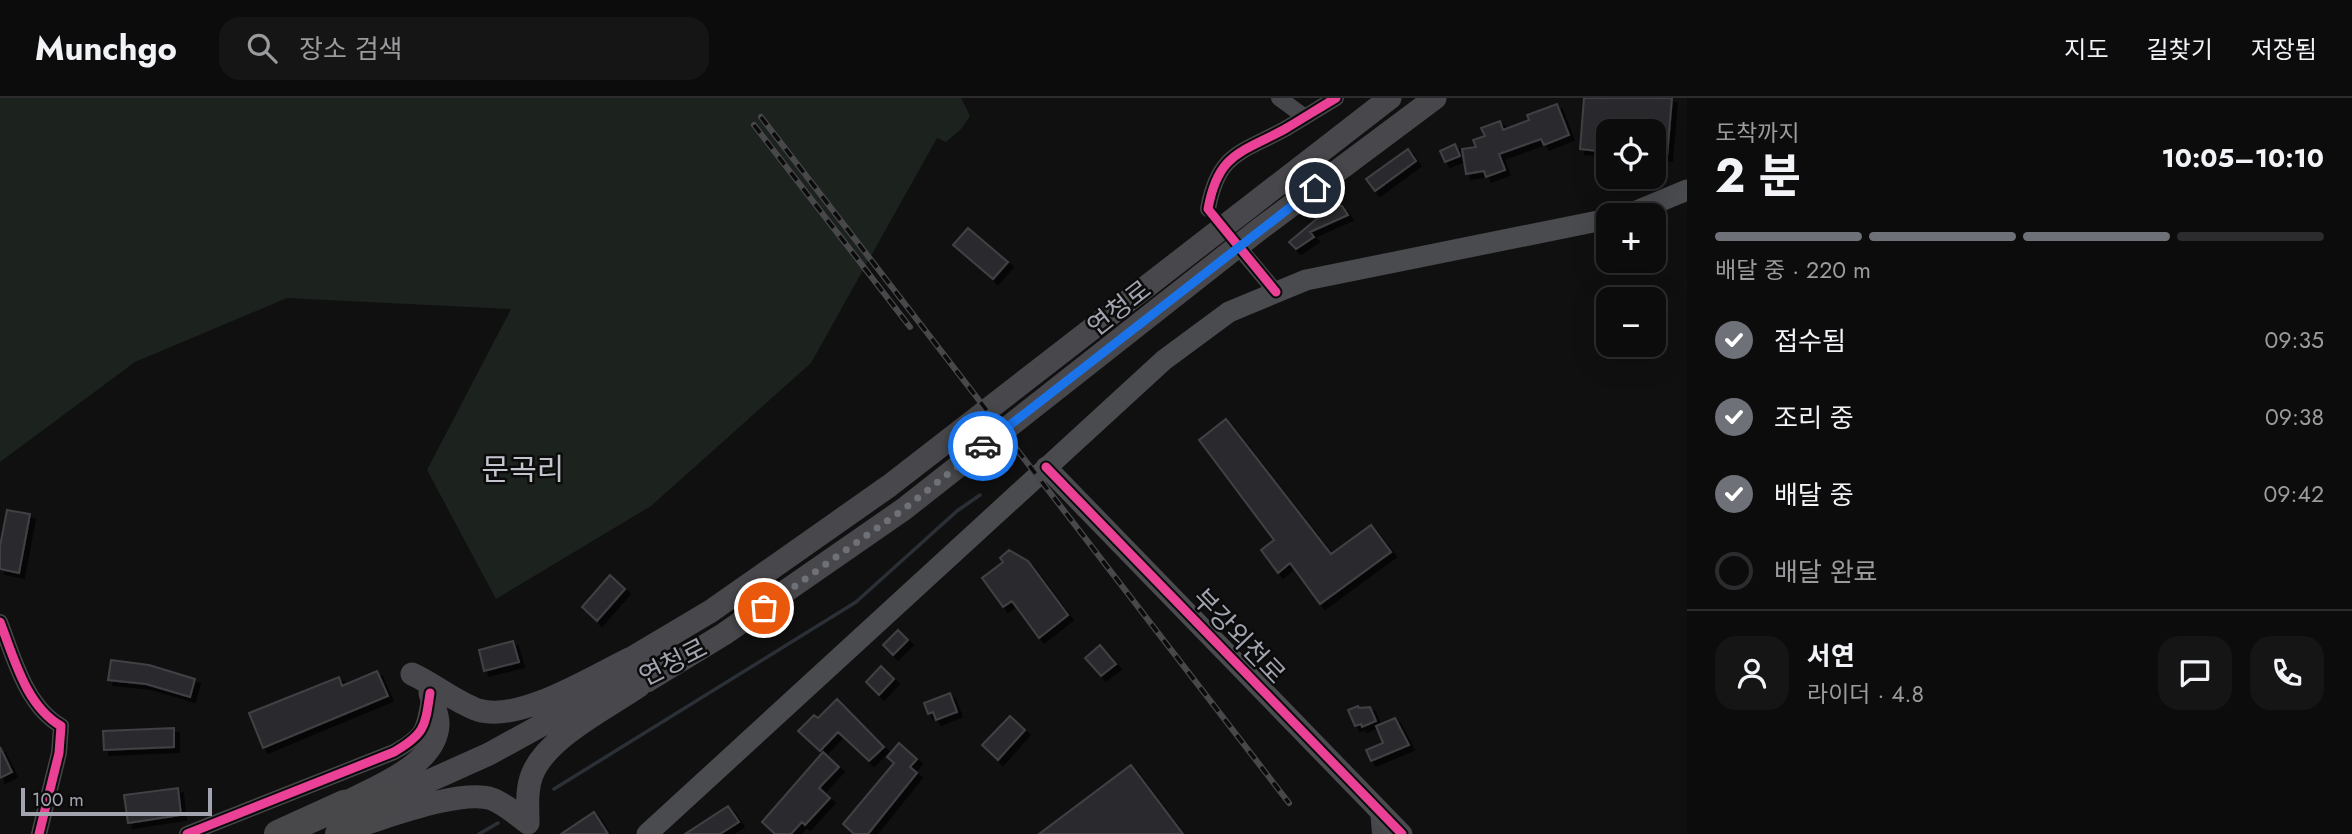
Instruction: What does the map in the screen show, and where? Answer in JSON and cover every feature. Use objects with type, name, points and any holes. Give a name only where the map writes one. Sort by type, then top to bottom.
[{"type":"highway","name":"연청로","points":[[278,834],[347,821],[391,798]]},
{"type":"main road","name":"연청로","points":[[611,687],[632,658],[711,611],[889,486],[1390,98]]},
{"type":"main road","name":"연청로","points":[[391,798],[489,754],[611,687],[648,681],[736,627],[904,509],[1261,229],[1435,98]]},
{"type":"main road","points":[[1656,203],[1687,190]]},
{"type":"main road","points":[[647,834],[1164,360],[1229,312],[1306,280],[1420,260],[1596,222]]},
{"type":"main road","name":"부강외천로","points":[[1046,467],[1402,834]]},
{"type":"main road","points":[[412,674],[474,708],[499,712],[522,708],[566,691],[632,658]]},
{"type":"main road","points":[[347,821],[458,799],[489,798],[528,823],[528,795],[532,775],[546,752],[648,681]]},
{"type":"main road","points":[[347,821],[434,741],[438,723],[430,693]]},
{"type":"street","points":[[1279,98],[1305,117]]},
{"type":"street","points":[[1208,209],[1212,185],[1223,165],[1244,147],[1305,117],[1336,98]]},
{"type":"street","points":[[1246,256],[1276,292]]},
{"type":"street","points":[[0,622],[25,686],[49,719],[61,726],[60,753],[39,834]]},
{"type":"street","points":[[187,834],[382,757],[413,741],[424,730],[430,693]]},
{"type":"street","points":[[1378,809],[1380,834]]},
{"type":"shaded area","points":[[0,98],[961,98],[970,116],[961,129],[946,142],[937,138],[811,363],[651,506],[496,599],[427,470],[511,309],[287,298],[135,362],[0,462]]},
{"type":"building","points":[[1584,98],[1672,98],[1667,156],[1666,119],[1596,119],[1596,151],[1580,149]]},
{"type":"building","points":[[1557,104],[1569,135],[1544,145],[1541,139],[1499,154],[1505,170],[1486,177],[1484,171],[1466,174],[1462,149],[1476,147],[1473,140],[1485,136],[1481,128],[1500,121],[1503,130],[1529,120],[1527,115]]},
{"type":"building","points":[[1455,144],[1460,156],[1445,162],[1440,151]]},
{"type":"building","points":[[1408,149],[1416,161],[1375,191],[1366,179]]},
{"type":"building","points":[[1332,206],[1342,206],[1348,215],[1310,232],[1314,237],[1296,249],[1289,242]]},
{"type":"building","points":[[968,228],[1008,262],[993,279],[953,245]]},
{"type":"building","points":[[1226,419],[1331,554],[1371,525],[1391,552],[1320,604],[1290,563],[1278,573],[1261,550],[1274,540],[1199,440]]},
{"type":"building","points":[[7,510],[30,514],[19,573],[0,569],[0,546]]},
{"type":"building","points":[[1009,550],[1028,561],[1068,615],[1039,638],[1012,601],[1003,607],[982,578],[1003,562],[1000,558]]},
{"type":"building","points":[[610,575],[625,589],[597,621],[582,607]]},
{"type":"building","points":[[898,630],[908,640],[893,655],[883,645]]},
{"type":"building","points":[[513,641],[519,662],[484,671],[479,650]]},
{"type":"building","points":[[1100,645],[1116,664],[1101,676],[1085,658]]},
{"type":"building","points":[[111,660],[149,665],[195,679],[190,697],[146,684],[108,680]]},
{"type":"building","points":[[881,666],[894,679],[879,695],[866,682]]},
{"type":"building","points":[[377,671],[388,696],[263,748],[249,713],[339,677],[342,686]]},
{"type":"building","points":[[950,693],[957,712],[936,720],[933,712],[928,714],[924,703]]},
{"type":"building","points":[[837,699],[884,747],[869,761],[838,732],[820,751],[798,731],[814,715],[818,718]]},
{"type":"building","points":[[1358,706],[1370,707],[1376,721],[1362,727],[1361,724],[1355,726],[1348,710]]},
{"type":"building","points":[[1010,716],[1025,730],[998,760],[982,745]]},
{"type":"building","points":[[1395,718],[1409,745],[1371,761],[1366,750],[1383,743],[1376,726]]},
{"type":"building","points":[[174,728],[174,747],[104,750],[103,731]]},
{"type":"building","points":[[899,743],[917,759],[910,767],[917,773],[868,834],[854,834],[843,824],[894,763],[887,757]]},
{"type":"building","points":[[0,747],[12,772],[0,778]]},
{"type":"building","points":[[823,752],[839,767],[819,788],[830,798],[805,825],[802,822],[791,834],[775,834],[762,822]]},
{"type":"building","points":[[1131,765],[1183,834],[1039,834]]},
{"type":"building","points":[[178,788],[181,815],[128,823],[124,795]]},
{"type":"building","points":[[728,806],[739,822],[720,834],[685,834]]},
{"type":"building","points":[[594,812],[608,834],[561,834]]},
{"type":"waterway","points":[[554,789],[856,602],[957,511],[980,495]]},
{"type":"waterway","points":[[479,834],[498,823]]},
{"type":"railway","points":[[761,117],[1289,803]]},
{"type":"railway","points":[[754,125],[910,327]]},
{"type":"cycle path","points":[[1276,292],[1208,209],[1212,190],[1225,165],[1234,157],[1336,98]]},
{"type":"cycle path","points":[[1046,467],[1402,834]]},
{"type":"cycle path","points":[[0,622],[30,694],[49,717],[61,726],[59,753],[39,834]]},
{"type":"cycle path","points":[[187,834],[394,752],[412,740],[422,728],[430,693]]},
{"type":"way so far","points":[[764,608],[904,509],[983,446]]},
{"type":"district","name":"문곡리","points":[[523,470]]},
{"type":"route","points":[[983,446],[1315,188]]}]
